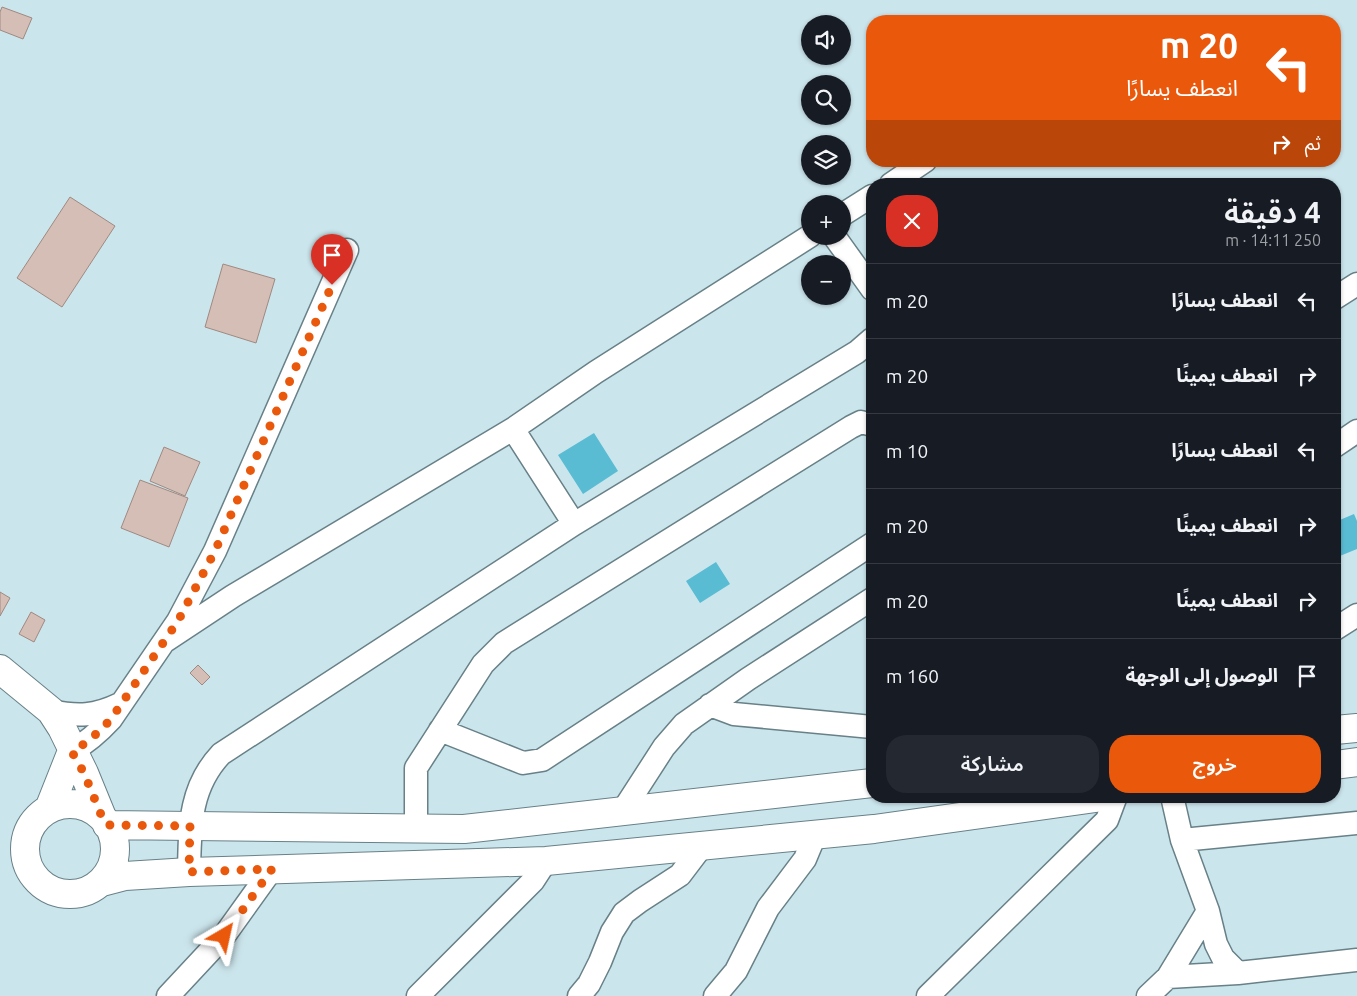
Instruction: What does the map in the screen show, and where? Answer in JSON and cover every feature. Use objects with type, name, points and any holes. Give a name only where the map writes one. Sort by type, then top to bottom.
[{"type":"street","points":[[899,178],[916,167]]},
{"type":"street","points":[[851,209],[866,200]]},
{"type":"street","points":[[165,641],[233,596],[513,429],[596,372],[801,242]]},
{"type":"street","points":[[840,245],[866,281]]},
{"type":"street","points":[[49,809],[72,752],[100,732],[111,719],[178,621],[215,551],[348,250]]},
{"type":"street","points":[[1341,294],[1357,284]]},
{"type":"street","points":[[189,872],[190,826],[195,798],[201,781],[210,766],[222,754],[574,524],[866,347]]},
{"type":"street","points":[[416,828],[416,768],[483,664],[504,643],[851,427],[861,422],[866,423]]},
{"type":"street","points":[[513,429],[574,524]]},
{"type":"street","points":[[1341,442],[1357,431]]},
{"type":"street","points":[[440,730],[523,763],[542,760],[866,548]]},
{"type":"street","points":[[201,577],[215,589],[233,596]]},
{"type":"street","points":[[622,812],[664,747],[684,724],[748,678],[866,603]]},
{"type":"street","points":[[1341,625],[1357,615]]},
{"type":"street","points":[[0,669],[51,711],[62,728],[72,752],[84,773],[114,842],[114,856],[110,870],[102,882]]},
{"type":"street","points":[[51,711],[68,715],[86,715],[104,712],[120,704]]},
{"type":"street","points":[[710,705],[734,714],[866,726]]},
{"type":"street","points":[[1341,729],[1357,728]]},
{"type":"street","points":[[1341,763],[1357,762]]},
{"type":"street","points":[[866,785],[464,828],[190,826],[104,821],[89,808],[73,804],[58,805],[44,812],[32,823],[26,837],[24,852],[28,868],[37,881],[49,889],[62,894],[77,894],[90,890],[102,882],[125,876],[272,869],[546,861],[874,829],[1060,803]]},
{"type":"street","points":[[928,996],[1108,820],[1114,803]]},
{"type":"street","points":[[1174,803],[1182,840],[1208,911],[1216,944],[1223,958],[1238,973]]},
{"type":"street","points":[[1182,840],[1357,823]]},
{"type":"street","points":[[715,996],[736,971],[768,908],[806,859],[814,835]]},
{"type":"street","points":[[579,996],[589,984],[612,932],[624,913],[680,875],[702,846]]},
{"type":"street","points":[[418,996],[533,881],[546,861]]},
{"type":"street","points":[[168,996],[224,936],[272,869]]},
{"type":"street","points":[[1148,996],[1168,977],[1208,911]]},
{"type":"street","points":[[1168,977],[1238,973],[1357,960]]},
{"type":"shaded area","points":[[594,433],[618,471],[583,494],[558,455]]},
{"type":"shaded area","points":[[1354,514],[1357,521],[1357,549],[1341,556],[1341,519]]},
{"type":"shaded area","points":[[716,562],[730,584],[700,603],[686,581]]},
{"type":"building","points":[[2,7],[32,18],[23,39],[0,30],[0,12]]},
{"type":"building","points":[[70,197],[115,226],[62,307],[17,278]]},
{"type":"building","points":[[223,264],[275,279],[256,343],[205,327]]},
{"type":"building","points":[[164,447],[200,462],[185,496],[150,481]]},
{"type":"building","points":[[140,480],[188,498],[169,547],[121,528]]},
{"type":"building","points":[[0,592],[10,598],[0,616]]},
{"type":"building","points":[[31,612],[45,620],[34,642],[19,634]]},
{"type":"building","points":[[198,665],[210,677],[202,685],[190,673]]},
{"type":"route","points":[[224,936],[272,869],[189,872],[190,826],[107,825],[84,773],[72,752],[87,743],[111,719],[178,621],[215,551],[332,285]]}]
